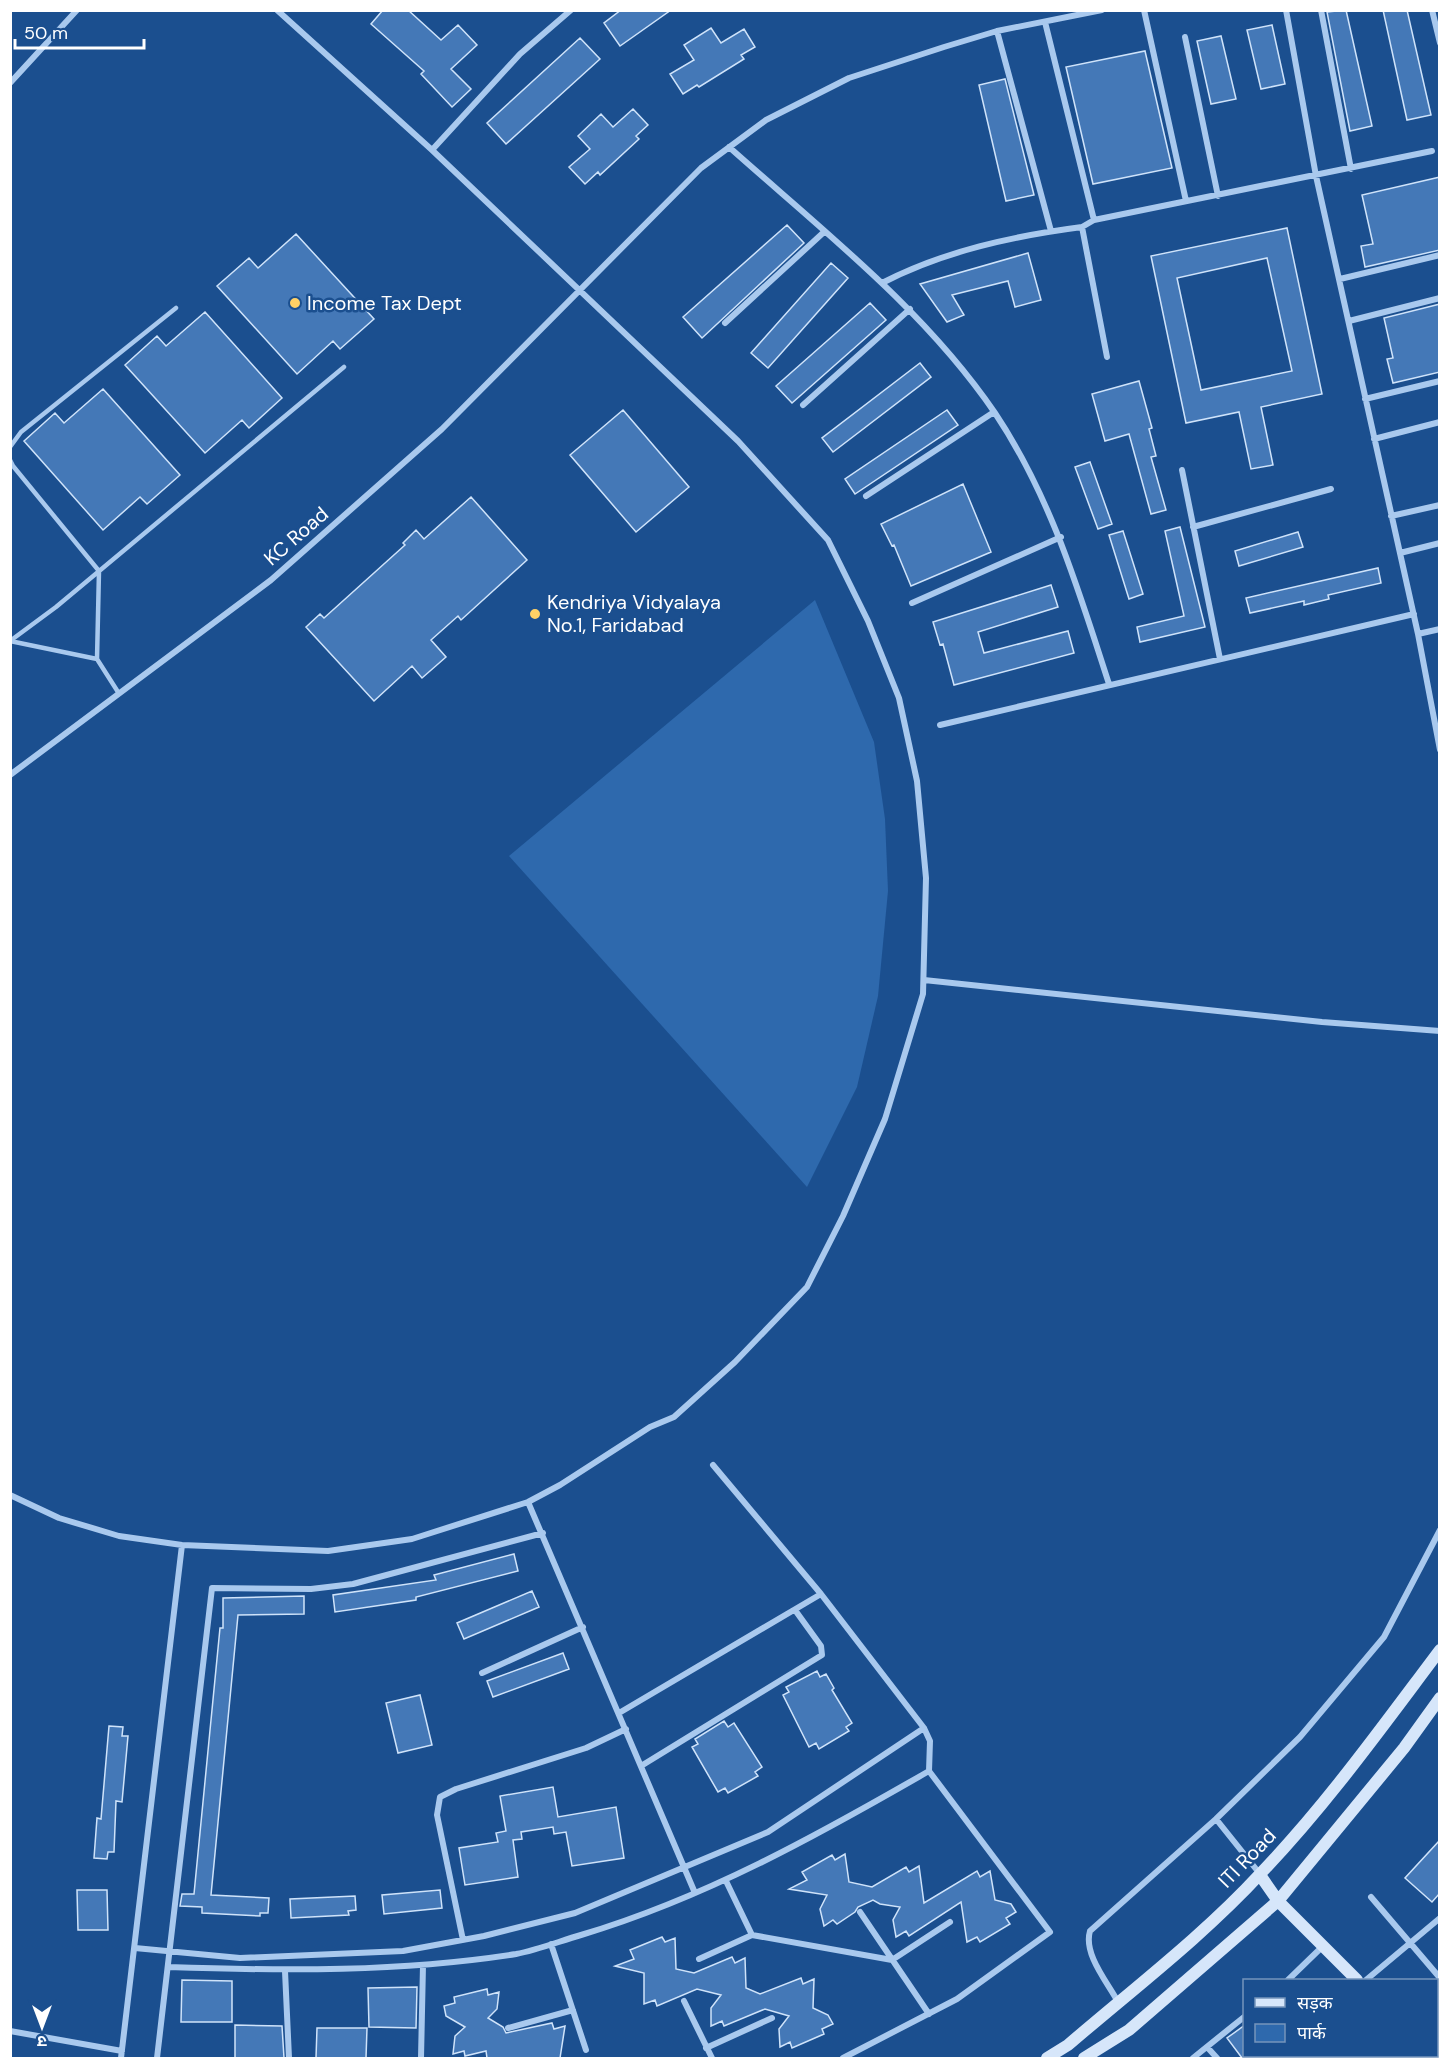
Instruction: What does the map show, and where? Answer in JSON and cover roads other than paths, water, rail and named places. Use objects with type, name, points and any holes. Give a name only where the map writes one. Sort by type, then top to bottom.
[{"type":"street","points":[[10,82],[77,10]]},
{"type":"street","points":[[10,1495],[59,1518],[119,1536],[182,1545],[328,1551],[412,1539],[528,1502],[560,1485],[650,1427],[674,1417],[735,1362],[807,1287],[843,1216],[885,1119],[923,994],[926,878],[917,781],[899,698],[868,621],[828,540],[738,441],[432,150],[277,10]]},
{"type":"street","points":[[432,150],[520,54],[571,10]]},
{"type":"street","name":"KC Road","points":[[10,775],[118,692],[271,580],[442,429],[701,168],[766,120],[849,78],[997,31],[1102,10]]},
{"type":"street","points":[[1144,10],[1186,201]]},
{"type":"street","points":[[1286,10],[1316,177],[1418,634],[1440,750]]},
{"type":"street","points":[[1321,10],[1351,169]]},
{"type":"street","points":[[1432,10],[1440,43]]},
{"type":"street","points":[[1044,22],[1094,220]]},
{"type":"street","points":[[997,31],[1051,231]]},
{"type":"street","points":[[1185,37],[1218,196]]},
{"type":"street","points":[[729,147],[910,309],[994,412],[1018,451],[1061,537],[1109,684]]},
{"type":"street","points":[[882,283],[915,267],[968,248],[1082,227],[1094,220],[1316,177],[1431,151]]},
{"type":"street","points":[[1082,227],[1107,357]]},
{"type":"street","points":[[725,323],[824,232]]},
{"type":"street","points":[[1340,279],[1440,255]]},
{"type":"street","points":[[1349,321],[1440,298]]},
{"type":"street","points":[[803,405],[910,309]]},
{"type":"street","points":[[1365,399],[1440,381]]},
{"type":"street","points":[[866,496],[994,412]]},
{"type":"street","points":[[1374,439],[1440,422]]},
{"type":"street","points":[[1182,470],[1220,659]]},
{"type":"street","points":[[1193,527],[1331,489]]},
{"type":"street","points":[[1391,516],[1440,505]]},
{"type":"street","points":[[912,603],[1061,537]]},
{"type":"street","points":[[1400,553],[1440,543]]},
{"type":"street","points":[[940,725],[1413,614]]},
{"type":"street","points":[[1418,634],[1440,629]]},
{"type":"street","points":[[1431,696],[1440,695]]},
{"type":"street","points":[[924,980],[1322,1022],[1440,1031]]},
{"type":"street","points":[[713,1465],[822,1594],[924,1728],[930,1741],[929,1771],[1050,1932],[957,1999],[843,2058]]},
{"type":"street","points":[[528,1502],[695,1893]]},
{"type":"street","points":[[1118,2002],[1092,1955],[1088,1936],[1090,1931],[1216,1819],[1300,1737],[1384,1637],[1440,1530]]},
{"type":"street","points":[[157,2058],[212,1588],[310,1589],[353,1584],[543,1533]]},
{"type":"street","points":[[10,2031],[122,2055],[182,1545]]},
{"type":"street","points":[[619,1713],[822,1594]]},
{"type":"street","points":[[641,1766],[822,1655],[821,1646],[795,1610]]},
{"type":"street","points":[[482,1673],[583,1627]]},
{"type":"street","name":"ITI Road","points":[[1047,2058],[1068,2045],[1260,1875],[1331,1795],[1440,1650]]},
{"type":"street","points":[[1084,2058],[1129,2030],[1278,1901],[1404,1748],[1440,1698]]},
{"type":"street","points":[[135,1948],[240,1958],[403,1951],[463,1940],[575,1913],[768,1832],[924,1728]]},
{"type":"street","points":[[463,1940],[436,1815],[440,1797],[456,1789],[586,1748],[626,1729]]},
{"type":"street","points":[[168,1967],[285,1971],[423,1965],[518,1953],[624,1922],[726,1881],[929,1771]]},
{"type":"street","points":[[1216,1819],[1278,1901],[1356,1979]]},
{"type":"street","points":[[726,1881],[752,1935]]},
{"type":"street","points":[[1371,1897],[1440,1978]]},
{"type":"street","points":[[860,1912],[929,2014]]},
{"type":"street","points":[[1366,1979],[1440,1918]]},
{"type":"street","points":[[699,1959],[752,1935],[892,1960],[950,1922]]},
{"type":"street","points":[[551,1944],[586,2050]]},
{"type":"street","points":[[1289,1979],[1323,1946]]},
{"type":"street","points":[[421,2058],[423,1965]]},
{"type":"street","points":[[285,1971],[289,2058]]},
{"type":"street","points":[[684,2001],[712,2058]]},
{"type":"street","points":[[508,2028],[573,2010]]},
{"type":"street","points":[[706,2048],[772,2018]]},
{"type":"street","points":[[1193,2058],[1243,2019]]},
{"type":"street","points":[[1207,2047],[1217,2058]]},
{"type":"lane","points":[[10,447],[21,432],[176,308]]},
{"type":"lane","points":[[97,659],[10,641],[99,571],[344,367]]},
{"type":"lane","points":[[10,460],[99,571],[97,659],[118,692]]},
{"type":"place","name":"Income Tax Dept","points":[[295,303]]},
{"type":"place","name":"Kendriya Vidyalaya No.1, Faridabad","points":[[535,614]]}]
